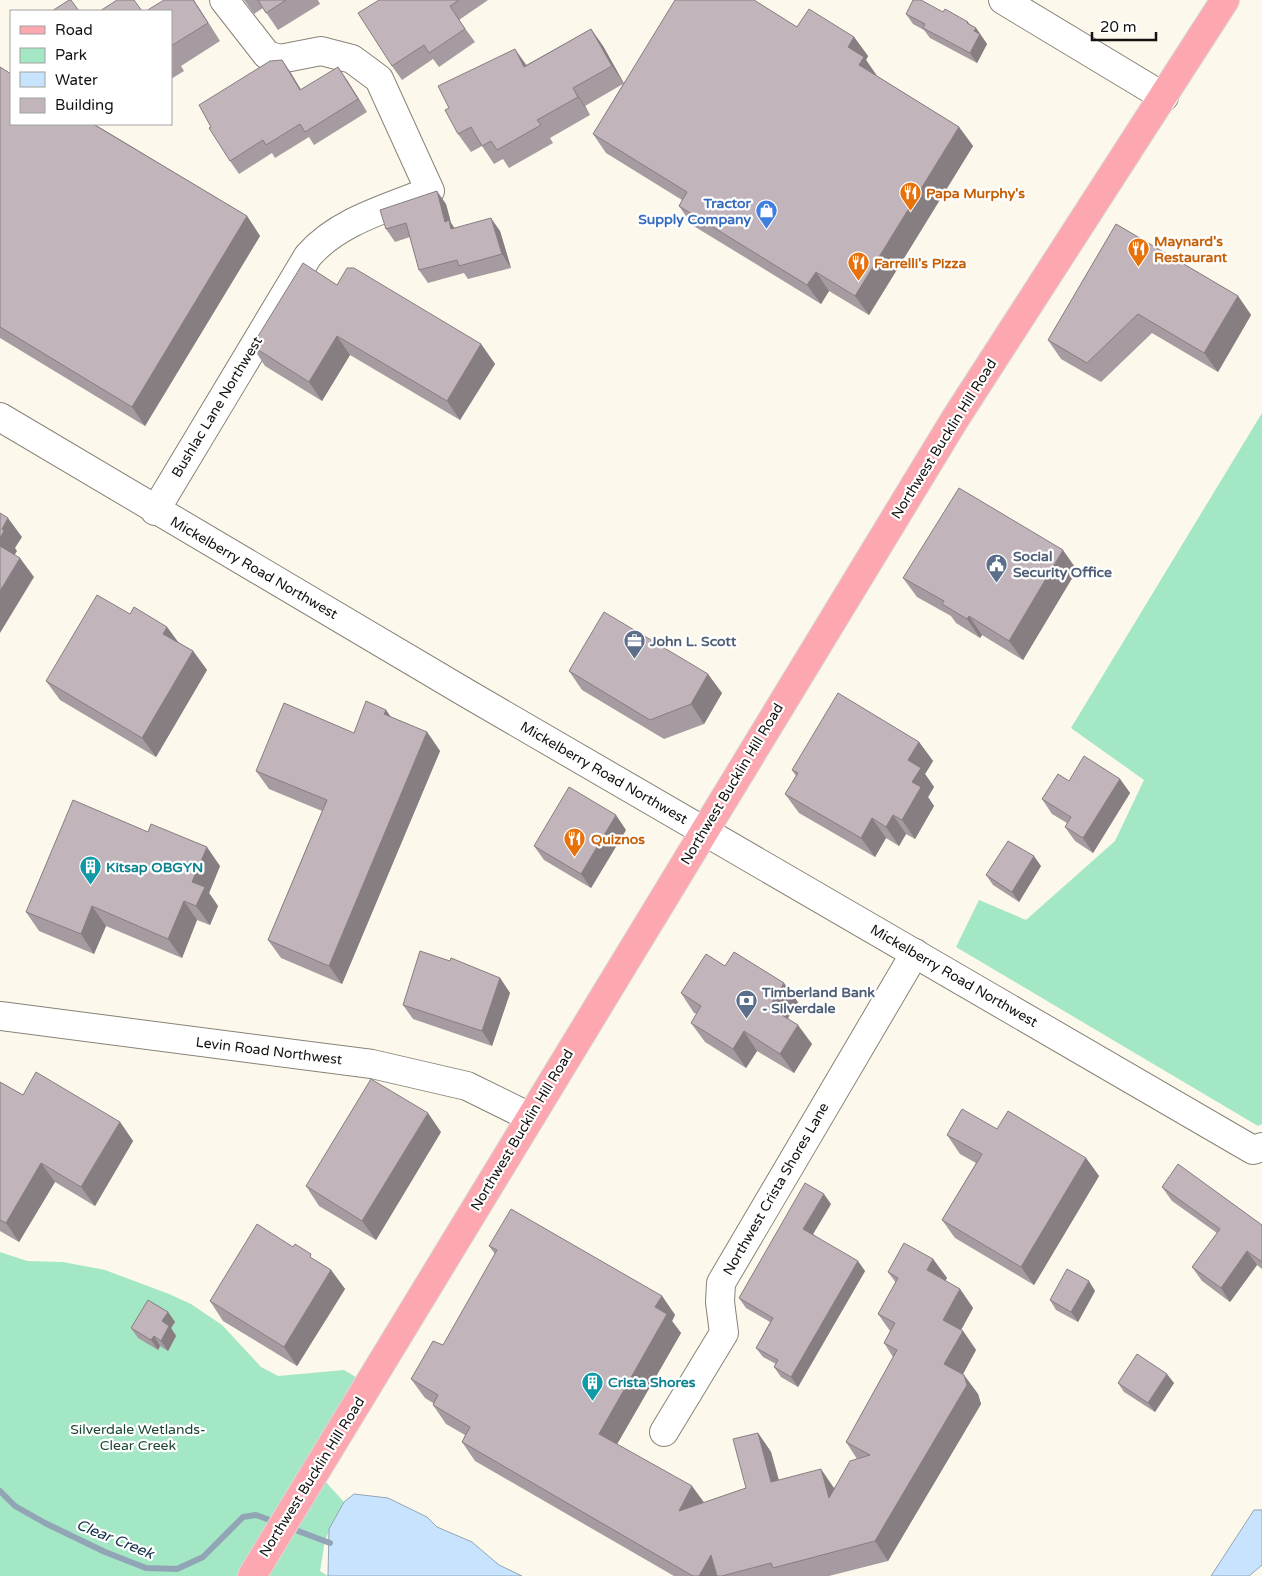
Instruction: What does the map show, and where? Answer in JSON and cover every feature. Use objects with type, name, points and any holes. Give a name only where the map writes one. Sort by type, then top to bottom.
[{"type":"main road","name":"Northwest Bucklin Hill Road","points":[[252,1576],[703,831],[847,600],[969,397],[1164,97],[1224,0]]},
{"type":"street","name":"Bushlac Lane Northwest","points":[[155,511],[308,256],[336,230],[430,191],[379,79],[352,58],[321,51],[280,59],[267,56],[224,0]]},
{"type":"street","points":[[1003,0],[1164,97]]},
{"type":"street","name":"Mickelberry Road Northwest","points":[[0,417],[155,511],[1253,1150],[1262,1147]]},
{"type":"street","name":"Northwest Crista Shores Lane","points":[[664,1432],[724,1334],[720,1302],[721,1282],[915,953]]},
{"type":"street","name":"Levin Road Northwest","points":[[0,1016],[372,1064],[467,1086],[530,1117]]},
{"type":"green space","points":[[1262,413],[1262,1124],[1258,1126],[956,947],[979,900],[1026,920],[1115,841],[1144,780],[1071,728]]},
{"type":"green space","name":"Silverdale Wetlands- Clear Creek","points":[[0,1252],[27,1261],[63,1262],[105,1270],[169,1294],[191,1304],[222,1325],[261,1367],[278,1376],[344,1370],[369,1385],[324,1480],[344,1502],[325,1540],[320,1571],[328,1576],[0,1576]]},
{"type":"water","points":[[354,1494],[388,1498],[427,1517],[437,1527],[472,1542],[499,1565],[522,1576],[328,1576],[329,1529],[344,1502]]},
{"type":"water","points":[[1254,1510],[1262,1510],[1262,1565],[1249,1576],[1211,1576]]},
{"type":"building","points":[[71,0],[78,10],[54,10]]},
{"type":"building","points":[[117,0],[134,0],[141,10],[102,10]]},
{"type":"building","points":[[164,0],[193,0],[208,23],[172,45],[172,10],[148,10]]},
{"type":"building","points":[[258,0],[286,0],[266,13]]},
{"type":"building","points":[[379,0],[459,0],[450,6],[465,29],[429,53],[424,45],[392,66],[358,13]]},
{"type":"building","points":[[675,0],[754,0],[797,27],[809,9],[854,37],[848,47],[864,57],[859,65],[959,127],[855,296],[816,272],[807,285],[742,245],[679,206],[687,192],[593,134]]},
{"type":"building","points":[[913,0],[921,0],[943,12],[945,9],[976,28],[974,31],[980,34],[970,53],[923,28],[925,24],[906,14]]},
{"type":"building","points":[[591,29],[612,66],[573,88],[578,97],[537,120],[541,125],[497,150],[491,141],[482,146],[471,127],[458,134],[445,110],[449,108],[438,86],[515,49],[524,67]]},
{"type":"building","points":[[282,60],[300,90],[338,67],[358,99],[305,132],[300,124],[266,145],[263,140],[230,161],[209,128],[211,127],[199,105],[270,61]]},
{"type":"building","points":[[0,67],[10,73],[10,125],[95,125],[247,216],[132,407],[0,327]]},
{"type":"building","points":[[437,191],[445,222],[449,220],[451,229],[491,218],[502,254],[459,266],[457,260],[419,270],[406,223],[386,229],[380,210]]},
{"type":"building","points":[[1116,224],[1238,296],[1204,353],[1138,314],[1087,363],[1048,340]]},
{"type":"building","points":[[303,263],[337,285],[347,268],[354,268],[481,344],[447,401],[337,336],[309,382],[252,346]]},
{"type":"building","name":"Social Security Office","points":[[959,488],[1063,550],[1009,641],[969,616],[967,619],[942,604],[944,601],[903,578]]},
{"type":"building","points":[[0,513],[8,518],[0,538]]},
{"type":"building","points":[[0,546],[20,558],[0,591]]},
{"type":"building","points":[[97,595],[130,614],[134,607],[167,627],[163,634],[193,651],[142,738],[46,681]]},
{"type":"building","name":"John L. Scott","points":[[604,612],[708,674],[691,704],[650,720],[569,671]]},
{"type":"building","points":[[838,693],[919,742],[908,760],[921,768],[912,782],[921,787],[902,820],[893,815],[886,827],[872,818],[861,838],[785,794],[798,773],[792,770]]},
{"type":"building","points":[[366,701],[386,710],[384,714],[427,732],[329,966],[268,940],[327,800],[256,771],[284,703],[354,733]]},
{"type":"building","points":[[1084,756],[1120,779],[1083,838],[1065,827],[1071,817],[1042,799],[1058,774],[1069,781]]},
{"type":"building","points":[[569,787],[616,815],[581,874],[534,846]]},
{"type":"building","points":[[73,800],[148,832],[151,824],[207,847],[192,882],[205,887],[196,906],[184,901],[168,939],[92,906],[81,934],[26,912]]},
{"type":"building","points":[[1008,841],[1034,856],[1012,892],[986,875]]},
{"type":"building","points":[[420,951],[450,961],[451,958],[500,978],[482,1031],[403,1005]]},
{"type":"building","name":"Timberland Bank - Silverdale","points":[[734,952],[784,983],[769,1007],[798,1025],[780,1054],[744,1031],[733,1049],[691,1023],[701,1006],[681,993],[706,954],[725,966]]},
{"type":"building","points":[[36,1072],[120,1122],[81,1187],[41,1163],[6,1223],[0,1220],[0,1082],[23,1095]]},
{"type":"building","points":[[371,1079],[428,1113],[362,1221],[306,1186]]},
{"type":"building","points":[[962,1109],[997,1129],[1008,1111],[1086,1158],[1021,1267],[942,1220],[982,1154],[947,1135]]},
{"type":"building","points":[[1178,1164],[1262,1225],[1262,1262],[1247,1251],[1221,1288],[1192,1267],[1220,1229],[1162,1187]]},
{"type":"building","points":[[805,1183],[824,1194],[803,1229],[858,1261],[791,1377],[774,1367],[778,1360],[756,1348],[773,1318],[739,1298]]},
{"type":"building","name":"Crista Shores","points":[[511,1209],[662,1296],[655,1307],[667,1314],[599,1434],[692,1486],[679,1511],[746,1488],[733,1439],[758,1433],[771,1482],[821,1469],[829,1498],[850,1461],[870,1455],[846,1442],[897,1350],[884,1343],[895,1323],[878,1314],[898,1278],[888,1272],[904,1243],[933,1259],[927,1270],[960,1289],[943,1320],[963,1331],[944,1364],[964,1375],[967,1385],[875,1541],[773,1568],[771,1563],[722,1576],[717,1576],[711,1555],[699,1576],[693,1576],[462,1442],[470,1427],[433,1405],[438,1395],[411,1379],[433,1341],[443,1345],[497,1250],[489,1246]]},
{"type":"building","points":[[257,1224],[293,1247],[295,1244],[311,1254],[310,1257],[331,1270],[284,1347],[210,1301]]},
{"type":"building","points":[[1067,1269],[1089,1281],[1071,1312],[1050,1300]]},
{"type":"building","points":[[148,1300],[168,1312],[162,1321],[169,1326],[161,1341],[154,1336],[151,1340],[131,1328]]},
{"type":"building","points":[[1137,1354],[1167,1374],[1148,1403],[1118,1383]]},
{"type":"waterway","name":"Clear Creek","points":[[0,1491],[15,1506],[45,1523],[105,1552],[146,1568],[177,1569],[203,1557],[243,1517],[256,1515],[278,1523]]},
{"type":"waterway","name":"Clear Creek","points":[[290,1528],[330,1543]]},
{"type":"place","name":"Papa Murphy's","points":[[910,212]]},
{"type":"place","name":"Tractor Supply Company","points":[[767,230]]},
{"type":"place","name":"Maynard's Restaurant","points":[[1138,268]]},
{"type":"place","name":"Farrelli's Pizza","points":[[858,282]]},
{"type":"place","name":"Social Security Office","points":[[997,583]]},
{"type":"place","name":"John L. Scott","points":[[634,660]]},
{"type":"place","name":"Quiznos","points":[[575,858]]},
{"type":"place","name":"Kitsap OBGYN","points":[[90,886]]},
{"type":"place","name":"Timberland Bank - Silverdale","points":[[746,1019]]},
{"type":"place","name":"Crista Shores","points":[[592,1401]]}]
